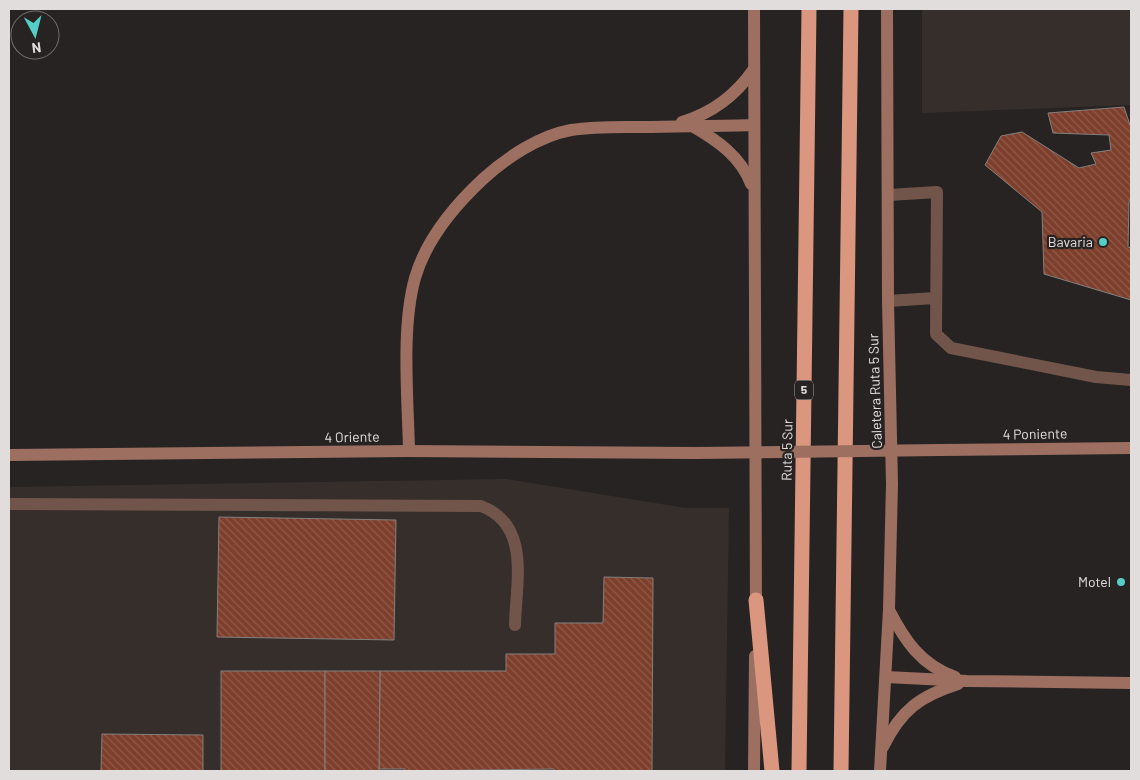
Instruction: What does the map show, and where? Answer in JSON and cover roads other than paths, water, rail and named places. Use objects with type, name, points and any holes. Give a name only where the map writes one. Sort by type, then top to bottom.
[{"type":"highway","name":"Ruta 5 Sur","points":[[799,771],[809,9]]},
{"type":"highway","points":[[841,771],[851,9]]},
{"type":"highway","points":[[756,600],[772,771]]},
{"type":"main road","points":[[754,9],[753,190],[756,600],[754,771]]},
{"type":"main road","name":"Caletera Ruta 5 Sur","points":[[880,771],[889,608],[892,436],[888,301],[887,9]]},
{"type":"main road","points":[[668,126],[714,109],[735,93],[754,69]]},
{"type":"main road","points":[[409,451],[408,357],[411,296],[415,277],[430,242],[456,208],[496,167],[549,136],[572,130],[753,125]]},
{"type":"main road","points":[[692,126],[729,150],[744,169],[753,190]]},
{"type":"main road","name":"4 Poniente","points":[[695,453],[1131,448]]},
{"type":"main road","name":"4 Oriente","points":[[9,455],[409,451],[695,453]]},
{"type":"main road","points":[[889,608],[900,631],[917,654],[933,667],[967,681]]},
{"type":"main road","points":[[886,677],[967,681],[1131,683]]},
{"type":"main road","points":[[881,751],[897,720],[913,705],[935,691],[967,681]]},
{"type":"lane","points":[[888,195],[937,192],[936,334],[951,348],[1096,376],[1131,380]]},
{"type":"lane","points":[[888,301],[935,298]]},
{"type":"lane","points":[[9,504],[481,506],[498,514],[505,521],[515,540],[515,625]]},
{"type":"place","name":"Bavaria","points":[[1103,242]]},
{"type":"place","name":"Motel","points":[[1121,582]]}]
